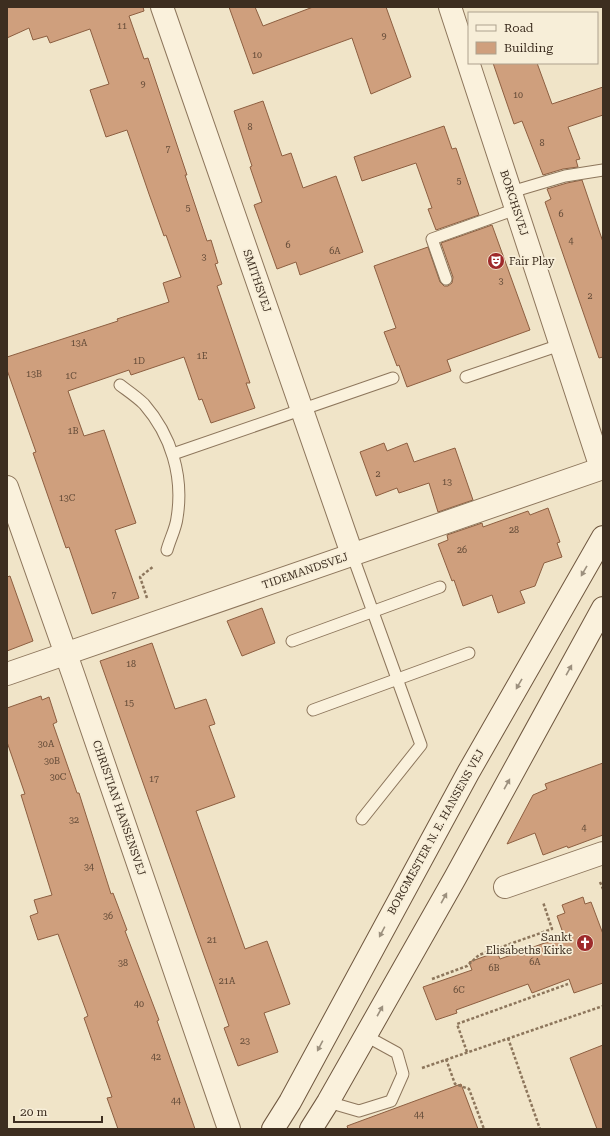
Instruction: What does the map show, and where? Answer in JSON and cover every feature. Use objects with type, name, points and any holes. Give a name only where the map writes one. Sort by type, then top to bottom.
[{"type":"street","name":"SMITHSVEJ","points":[[162,7],[352,554]]},
{"type":"street","name":"BORCHSVEJ","points":[[450,7],[468,62]]},
{"type":"street","name":"BORCHSVEJ","points":[[469,64],[560,345],[602,468]]},
{"type":"street","name":"TIDEMANDSVEJ","points":[[7,674],[602,468]]},
{"type":"street","name":"CHRISTIAN HANSENSVEJ","points":[[7,488],[66,654],[229,1129]]},
{"type":"street","name":"BORGMESTER N. E. HANSENS VEJ","points":[[273,1129],[290,1102],[468,773],[603,537]]},
{"type":"street","points":[[311,1129],[366,1036],[455,878],[603,608]]},
{"type":"street","points":[[505,887],[603,853]]},
{"type":"lane","points":[[446,279],[432,239],[565,176],[603,170]]},
{"type":"lane","points":[[466,377],[560,345]]},
{"type":"lane","points":[[173,454],[393,378]]},
{"type":"lane","points":[[120,385],[143,403],[161,427],[173,454],[180,486],[177,518],[167,550]]},
{"type":"lane","points":[[352,554],[421,745],[362,819]]},
{"type":"lane","points":[[292,640],[440,587]]},
{"type":"lane","points":[[313,710],[469,653]]},
{"type":"lane","points":[[328,1102],[359,1112],[391,1101],[403,1074],[397,1053],[366,1036]]},
{"type":"path","points":[[156,623],[140,578],[158,563],[167,550]]},
{"type":"path","points":[[432,979],[467,966],[479,955],[552,929],[534,877]]},
{"type":"path","points":[[467,1052],[457,1024],[568,984]]},
{"type":"path","points":[[403,1074],[603,1006]]},
{"type":"path","points":[[508,1038],[540,1129]]},
{"type":"path","points":[[446,1059],[454,1084],[469,1089],[484,1129]]},
{"type":"building","points":[[7,7],[143,7],[144,11],[129,16],[144,59],[148,58],[187,175],[185,175],[207,241],[211,240],[218,263],[215,264],[222,284],[217,286],[250,383],[246,383],[255,408],[211,423],[202,399],[199,400],[184,357],[131,375],[129,370],[68,391],[84,436],[104,430],[136,523],[115,530],[139,598],[92,614],[69,547],[66,548],[33,453],[36,452],[7,370],[7,357],[118,321],[117,319],[169,302],[163,283],[181,277],[166,235],[164,236],[127,130],[106,137],[90,90],[109,84],[90,29],[50,43],[47,36],[33,40],[29,28],[7,38]]},
{"type":"building","points":[[229,7],[255,7],[263,26],[313,7],[386,7],[411,77],[371,94],[352,38],[253,74]]},
{"type":"building","points":[[493,64],[537,64],[552,104],[603,87],[603,115],[568,127],[580,159],[576,160],[578,167],[563,169],[543,175],[522,121],[514,124]]},
{"type":"building","points":[[263,101],[282,156],[291,153],[303,188],[336,176],[363,252],[300,275],[296,262],[277,269],[254,205],[262,202],[234,111]]},
{"type":"building","points":[[444,126],[452,149],[456,148],[479,215],[436,230],[428,209],[432,208],[416,163],[362,181],[354,157]]},
{"type":"building","points":[[582,180],[603,242],[603,357],[599,358],[545,202],[551,199],[547,189]]},
{"type":"building","points":[[492,225],[530,330],[447,360],[451,371],[407,387],[384,332],[396,328],[374,266],[428,247],[440,282],[444,286],[448,286],[452,283],[453,277],[441,243]]},
{"type":"building","points":[[384,443],[387,451],[407,443],[414,462],[455,448],[473,500],[438,512],[429,483],[399,493],[397,488],[376,496],[360,452]]},
{"type":"building","points":[[548,508],[560,542],[557,543],[562,557],[544,563],[535,586],[520,591],[525,603],[498,613],[492,595],[463,606],[454,580],[452,581],[438,544],[448,540],[447,535],[482,523],[483,527],[528,511],[530,515]]},
{"type":"building","points":[[10,576],[33,641],[7,651],[7,577]]},
{"type":"building","points":[[262,608],[275,643],[242,656],[227,621]]},
{"type":"building","points":[[152,643],[175,709],[206,699],[215,724],[209,726],[235,797],[196,811],[245,949],[267,941],[290,1004],[264,1013],[278,1052],[238,1066],[224,1028],[229,1026],[100,661]]},
{"type":"building","points":[[41,696],[42,700],[49,697],[57,722],[53,724],[77,793],[79,793],[111,894],[113,893],[127,930],[125,931],[159,1020],[157,1021],[195,1129],[118,1129],[107,1098],[112,1097],[84,1018],[88,1016],[58,934],[38,940],[30,916],[38,913],[34,900],[52,895],[21,795],[25,794],[7,742],[7,708]]},
{"type":"building","points":[[603,763],[603,835],[568,848],[567,846],[543,855],[535,833],[507,844],[533,795],[547,789],[545,784]]},
{"type":"building","points":[[583,897],[585,904],[591,902],[603,934],[603,983],[574,993],[569,979],[532,993],[528,984],[456,1010],[457,1013],[436,1020],[423,987],[472,970],[469,962],[497,952],[500,959],[564,936],[557,916],[565,913],[562,905]]},
{"type":"building","points":[[603,1045],[603,1129],[597,1129],[570,1058]]},
{"type":"building","points":[[461,1084],[478,1129],[348,1129],[347,1126]]},
{"type":"place","name":"Fair Play","points":[[496,261]]},
{"type":"place","name":"Sankt Elisabeths Kirke","points":[[585,943]]}]
